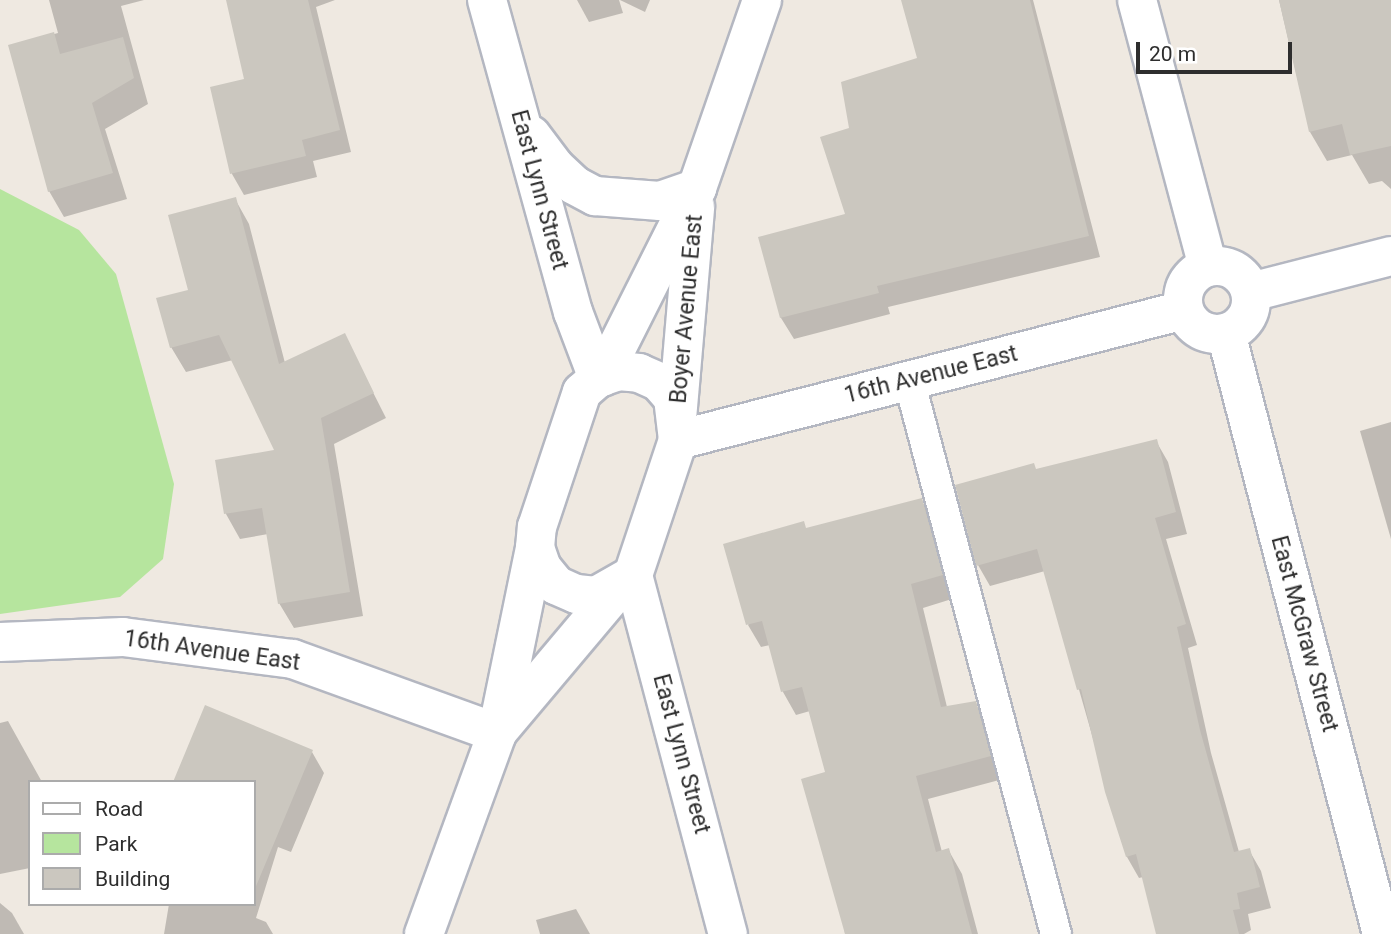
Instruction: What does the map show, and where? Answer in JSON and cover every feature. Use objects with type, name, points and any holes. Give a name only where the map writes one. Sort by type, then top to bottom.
[{"type":"street","name":"East Lynn Street","points":[[487,0],[573,312],[600,378]]},
{"type":"street","name":"Boyer Avenue East","points":[[536,548],[537,527],[573,411],[582,392],[600,378],[697,188],[762,0]]},
{"type":"street","points":[[1137,0],[1208,267]]},
{"type":"street","points":[[518,114],[555,167],[595,196],[660,201],[697,188]]},
{"type":"street","name":"Boyer Avenue East","points":[[629,577],[677,435],[697,188]]},
{"type":"street","points":[[1251,292],[1391,256]]},
{"type":"street","points":[[1208,267],[1237,271],[1251,292],[1246,319],[1226,333],[1198,329],[1184,310],[1186,286],[1208,267]]},
{"type":"street","name":"16th Avenue East","points":[[677,435],[909,380],[1184,310]]},
{"type":"street","name":"East McGraw Street","points":[[1226,333],[1382,934]]},
{"type":"street","points":[[600,378],[618,371],[639,373],[659,382],[673,398],[677,435]]},
{"type":"street","points":[[536,548],[542,568],[556,584],[576,594],[596,596],[629,577]]},
{"type":"street","points":[[424,934],[497,733],[536,548]]},
{"type":"street","name":"East Lynn Street","points":[[629,577],[729,934]]},
{"type":"street","points":[[497,733],[629,577]]},
{"type":"street","name":"16th Avenue East","points":[[0,642],[123,637],[293,659],[497,733]]},
{"type":"lane","points":[[909,380],[1056,934]]},
{"type":"green space","points":[[0,189],[79,230],[116,274],[174,484],[163,559],[120,597],[0,614]]},
{"type":"building","points":[[226,0],[308,0],[340,130],[302,140],[306,156],[230,174],[210,87],[244,79]]},
{"type":"building","points":[[901,0],[1030,0],[1089,236],[877,286],[879,293],[780,318],[758,237],[845,214],[820,137],[849,128],[841,82],[917,58]]},
{"type":"building","points":[[1279,0],[1391,0],[1391,146],[1350,155],[1342,124],[1309,132]]},
{"type":"building","points":[[54,32],[60,54],[123,37],[134,78],[92,103],[113,173],[48,192],[8,45]]},
{"type":"building","points":[[236,197],[279,364],[345,333],[374,393],[321,418],[350,592],[278,604],[262,508],[224,514],[215,460],[274,450],[219,335],[170,348],[156,298],[188,290],[168,215]]},
{"type":"building","points":[[1157,439],[1176,512],[1155,518],[1186,624],[1177,627],[1200,730],[1234,852],[1250,848],[1260,887],[1237,893],[1240,909],[1233,910],[1239,934],[1156,934],[1136,854],[1126,857],[1105,792],[1081,689],[1077,690],[1037,549],[976,566],[955,485],[1034,463],[1036,469]]},
{"type":"building","points":[[922,498],[943,575],[911,584],[941,707],[976,701],[991,756],[916,776],[936,852],[949,848],[972,934],[845,934],[801,779],[825,772],[802,687],[781,692],[762,621],[746,625],[723,544],[804,521],[806,528]]},
{"type":"building","points":[[205,705],[313,750],[256,886],[256,780],[174,780]]}]
